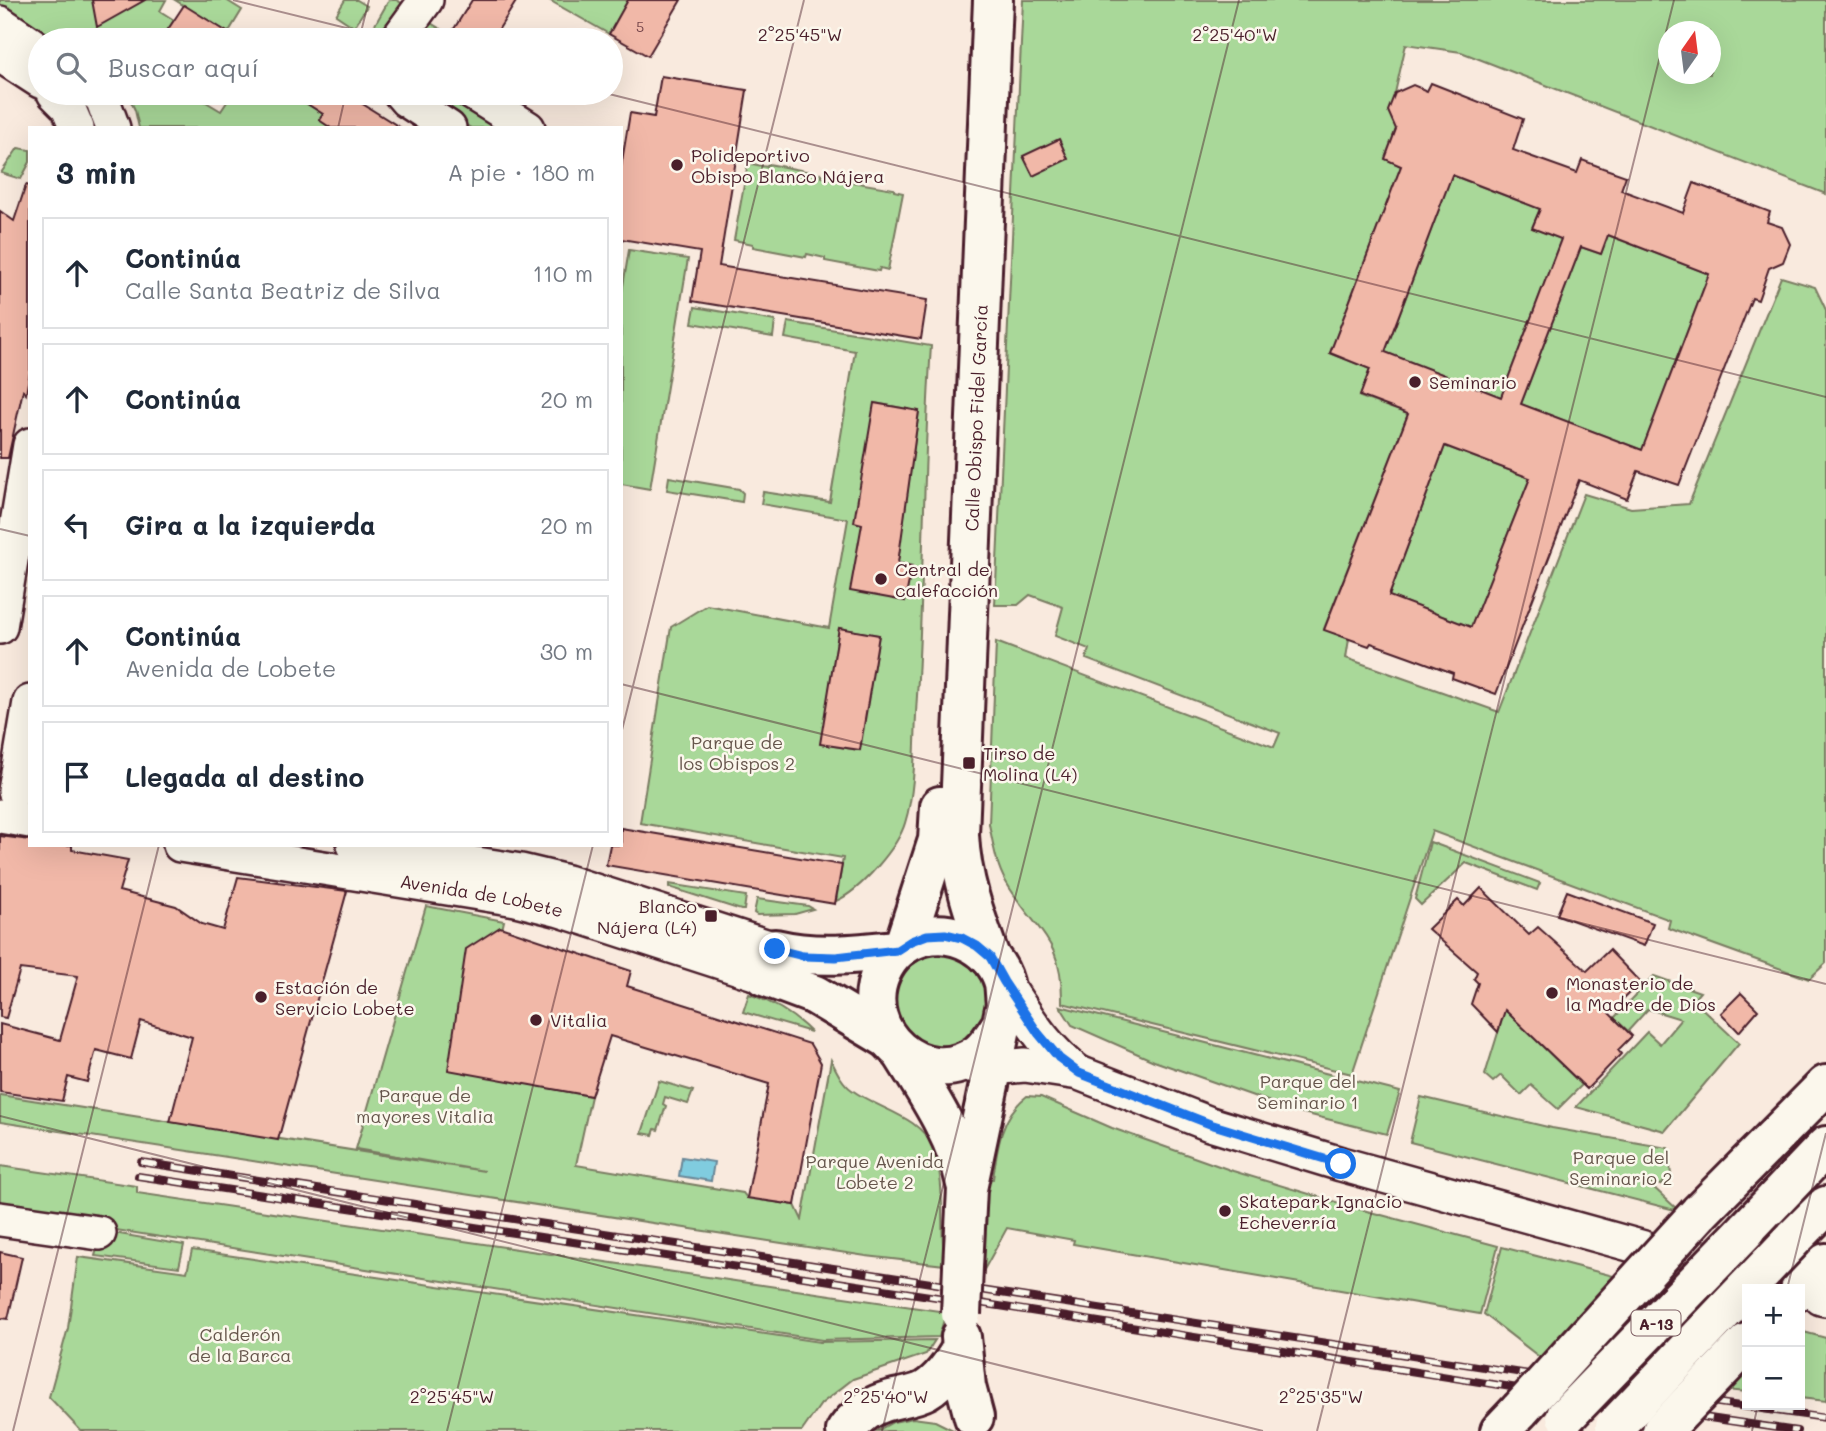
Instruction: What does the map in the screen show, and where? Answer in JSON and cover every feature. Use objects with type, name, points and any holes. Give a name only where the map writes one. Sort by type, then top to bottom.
[{"type":"main road","name":"Calle Obispo Fidel García","points":[[900,948],[938,840],[976,0]]},
{"type":"main road","name":"Calle Obispo Fidel García","points":[[993,0],[959,835],[962,867],[971,906],[997,970]]},
{"type":"main road","points":[[967,1189],[962,1162],[944,1122],[878,1021],[874,1002],[876,983],[884,965],[900,948],[927,935],[945,934],[962,938],[977,946],[997,970],[1006,1004],[1001,1025],[975,1066],[967,1189],[961,1331],[966,1387],[980,1424]]},
{"type":"main road","name":"Avenida de Lobete","points":[[769,962],[803,956],[836,957],[900,948]]},
{"type":"main road","name":"Avenida de Lobete","points":[[769,962],[814,995],[895,1046]]},
{"type":"main road","points":[[895,1046],[920,1062],[939,1066],[975,1066]]},
{"type":"main road","points":[[1534,1422],[1699,1213],[1826,1085]]},
{"type":"main road","name":"A-13","points":[[1534,1422],[1747,1229],[1826,1146]]},
{"type":"main road","name":"A-13","points":[[1613,1429],[1826,1206]]},
{"type":"main road","points":[[846,1431],[851,1423],[867,1410],[884,1402],[917,1394],[933,1385],[950,1368],[961,1331]]},
{"type":"main road","points":[[1662,1431],[1743,1347]]},
{"type":"main road","points":[[904,1397],[926,1398],[959,1406],[980,1424]]},
{"type":"street","points":[[0,23],[28,42]]},
{"type":"street","points":[[0,55],[28,73]]},
{"type":"street","points":[[414,105],[446,126]]},
{"type":"street","points":[[491,105],[525,126]]},
{"type":"street","points":[[0,627],[28,457]]},
{"type":"street","points":[[28,712],[11,797],[28,818]]},
{"type":"street","name":"Avenida de Lobete","points":[[192,847],[516,899],[769,962]]},
{"type":"street","name":"Avenida de Lobete","points":[[378,847],[437,852],[567,882],[769,962]]},
{"type":"street","points":[[997,970],[1044,1041],[1059,1058],[1079,1073]]},
{"type":"street","points":[[975,1066],[1017,1065],[1079,1073],[1210,1124],[1341,1164],[1651,1250]]},
{"type":"street","points":[[0,1219],[99,1234]]},
{"type":"green space","points":[[0,0],[166,0],[160,11],[174,20],[169,28],[28,28],[0,10]]},
{"type":"green space","points":[[175,0],[226,0],[242,10],[231,28],[220,28]]},
{"type":"green space","points":[[345,0],[357,0],[367,6],[354,27],[336,15]]},
{"type":"green space","points":[[389,0],[405,5],[388,27],[373,28]]},
{"type":"green space","points":[[549,0],[628,0],[612,28],[598,28]]},
{"type":"green space","points":[[1023,0],[1826,0],[1826,194],[1461,52],[1406,44],[1395,93],[1396,129],[1385,158],[1401,166],[1330,353],[1370,369],[1360,397],[1408,414],[1324,629],[1349,639],[1346,658],[1499,712],[1584,494],[1631,508],[1689,504],[1781,277],[1815,287],[1826,310],[1826,963],[1809,979],[1668,928],[1670,920],[1432,831],[1352,1074],[1062,1003],[1058,963],[1052,948],[1003,875],[995,854],[989,824],[996,642],[1274,747],[1280,733],[1086,659],[1089,649],[1055,636],[1063,607],[1030,595],[1018,605],[995,605]]},
{"type":"green space","points":[[429,22],[439,28],[429,28]]},
{"type":"green space","points":[[133,105],[211,105],[221,111],[225,105],[309,105],[323,114],[330,126],[139,126]]},
{"type":"green space","points":[[434,105],[471,105],[504,126],[468,126]]},
{"type":"green space","points":[[18,148],[28,150],[28,166],[21,179],[1,173]]},
{"type":"green space","points":[[748,163],[822,174],[822,177],[894,189],[903,193],[888,270],[880,268],[879,271],[825,261],[825,258],[807,254],[806,257],[753,247],[753,244],[734,240]]},
{"type":"green space","points":[[1452,175],[1540,209],[1532,228],[1561,239],[1501,397],[1385,352]]},
{"type":"green space","points":[[1608,235],[1709,274],[1642,450],[1521,404],[1581,247],[1601,254]]},
{"type":"green space","points":[[629,250],[688,259],[650,489],[623,484],[623,286]]},
{"type":"green space","points":[[695,307],[775,321],[773,337],[692,323]]},
{"type":"green space","name":"Parque de los Obispos 2","points":[[788,322],[931,346],[912,793],[905,823],[895,844],[867,878],[836,901],[843,858],[640,823],[671,627],[707,605],[829,628],[848,519],[761,504],[763,492],[830,502],[855,351],[785,338]],"holes":[[[875,403],[919,411],[902,530],[855,522]],[[839,628],[879,635],[859,750],[821,744]]]},
{"type":"green space","points":[[1445,446],[1530,478],[1471,627],[1389,596]]},
{"type":"green space","points":[[669,477],[739,489],[743,493],[742,502],[667,490]]},
{"type":"green space","points":[[1430,842],[1540,883],[1537,890],[1466,863],[1421,905],[1415,899]]},
{"type":"green space","points":[[669,884],[746,896],[744,910],[669,887]]},
{"type":"green space","points":[[757,899],[813,909],[795,914],[757,915],[754,913]]},
{"type":"green space","points":[[426,906],[504,921],[469,1073],[591,1096],[576,1165],[743,1193],[747,1198],[795,1205],[802,1220],[831,1060],[848,1087],[909,1121],[927,1137],[933,1148],[940,1176],[945,1265],[866,1256],[0,1122],[0,1095],[484,1171],[356,1149]]},
{"type":"green space","points":[[940,953],[958,957],[973,967],[983,982],[987,1000],[983,1018],[973,1033],[958,1043],[940,1047],[922,1043],[907,1033],[897,1018],[893,1000],[897,982],[907,967],[922,957]]},
{"type":"green space","points":[[1654,976],[1700,992],[1693,1000],[1739,1043],[1665,1131],[1576,1107],[1647,1032],[1660,1044],[1681,1019],[1648,1009],[1628,1031],[1614,1018]]},
{"type":"green space","points":[[749,994],[782,1009],[811,1032],[743,1012]]},
{"type":"green space","name":"Parque del Seminario 1","points":[[1060,1006],[1400,1092],[1387,1134],[1299,1112],[1154,1061],[1072,1025]]},
{"type":"green space","points":[[1505,1010],[1582,1085],[1558,1109],[1531,1085],[1521,1095],[1501,1075],[1493,1082],[1485,1075]]},
{"type":"green space","points":[[659,1081],[693,1091],[688,1104],[665,1097],[663,1104],[666,1106],[658,1130],[655,1129],[653,1135],[642,1133]]},
{"type":"green space","name":"Skatepark Ignacio Echeverría","points":[[1027,1096],[1041,1097],[1112,1128],[1233,1171],[1359,1209],[1498,1246],[1480,1314],[1073,1244],[1074,1240],[1007,1228],[980,1277],[984,1178],[993,1179],[1006,1123],[1018,1104]]},
{"type":"green space","name":"Parque del Seminario 2","points":[[1421,1097],[1552,1128],[1668,1148],[1671,1175],[1661,1185],[1650,1184],[1679,1211],[1410,1142]]},
{"type":"green space","points":[[0,1166],[137,1186],[137,1193],[946,1312],[939,1337],[822,1340],[0,1212]]},
{"type":"green space","points":[[102,1231],[184,1245],[179,1267],[95,1256]]},
{"type":"green space","points":[[1502,1247],[1625,1279],[1547,1363],[1484,1314]]},
{"type":"green space","name":"Calderón de la Barca","points":[[192,1250],[820,1342],[935,1340],[926,1354],[853,1379],[821,1404],[802,1431],[81,1431],[49,1397],[68,1328],[78,1257],[187,1272]]},
{"type":"green space","points":[[1805,1332],[1826,1338],[1826,1401],[1805,1399]]},
{"type":"green space","points":[[1742,1372],[1742,1392],[1724,1390]]},
{"type":"green space","points":[[913,1418],[935,1421],[955,1431],[877,1431],[893,1422]]},
{"type":"water","points":[[682,1157],[714,1162],[711,1181],[679,1176]]},
{"type":"building","points":[[92,0],[145,0],[97,27]]},
{"type":"building","points":[[472,0],[517,0],[500,28],[454,28]]},
{"type":"building","points":[[628,0],[681,0],[648,56],[623,42],[623,28],[612,28]]},
{"type":"building","points":[[184,5],[221,28],[169,28]]},
{"type":"building","name":"Polideportivo Obispo Blanco Nájera","points":[[661,76],[747,90],[719,266],[927,300],[921,339],[692,301],[700,252],[623,239],[623,155],[630,113],[654,117]]},
{"type":"building","name":"Seminario","points":[[1431,83],[1523,119],[1513,150],[1577,173],[1582,160],[1626,176],[1621,190],[1683,213],[1694,183],[1770,212],[1767,222],[1782,227],[1790,244],[1783,262],[1769,268],[1758,300],[1752,298],[1679,485],[1638,471],[1627,499],[1579,480],[1496,694],[1452,678],[1453,673],[1371,643],[1369,646],[1324,630],[1408,414],[1360,396],[1370,369],[1330,353],[1401,166],[1385,159],[1396,129],[1388,111],[1395,93],[1413,85],[1427,91]],"holes":[[[1452,175],[1540,209],[1532,228],[1561,239],[1501,397],[1385,352]],[[1608,235],[1709,274],[1642,450],[1521,404],[1581,247],[1601,254]],[[1445,446],[1530,478],[1471,627],[1389,596]]]},
{"type":"building","points":[[309,105],[364,105],[398,126],[328,126],[319,120],[323,114]]},
{"type":"building","points":[[1059,139],[1068,159],[1033,176],[1023,156]]},
{"type":"building","points":[[28,186],[28,382],[26,394],[23,390],[8,458],[0,458],[0,211],[14,221]]},
{"type":"building","points":[[874,403],[919,411],[898,563],[912,566],[905,601],[850,591],[862,524],[854,522]]},
{"type":"building","points":[[839,628],[879,635],[860,750],[820,744]]},
{"type":"building","points":[[623,828],[842,865],[835,904],[606,865],[610,847],[623,847]]},
{"type":"building","points":[[0,836],[28,840],[28,847],[72,847],[72,850],[128,860],[119,891],[176,906],[202,924],[223,930],[238,877],[347,891],[278,1140],[170,1122],[192,1037],[141,1021],[131,1059],[96,1050],[87,1082],[68,1077],[62,1101],[0,1092],[0,1024],[60,1040],[78,976],[20,969],[6,1018],[0,1017]]},
{"type":"building","name":"Monasterio de la Madre de Dios","points":[[1481,888],[1529,935],[1538,927],[1587,971],[1609,950],[1640,982],[1609,1013],[1632,1036],[1618,1050],[1621,1054],[1587,1089],[1505,1010],[1498,1032],[1471,1004],[1478,983],[1474,979],[1477,972],[1428,929],[1458,900],[1464,906]]},
{"type":"building","points":[[1567,891],[1653,923],[1644,946],[1557,915]]},
{"type":"building","points":[[500,927],[631,971],[627,986],[810,1044],[821,1063],[795,1205],[747,1198],[769,1084],[610,1036],[591,1096],[448,1070],[466,949]]},
{"type":"building","points":[[1741,993],[1758,1010],[1739,1032],[1721,1013]]},
{"type":"building","points":[[0,1252],[22,1257],[8,1319],[0,1318]]},
{"type":"tunnel","points":[[1651,1250],[1773,1284]]},
{"type":"railway","points":[[141,1162],[944,1285]]},
{"type":"railway","points":[[138,1176],[943,1298]]},
{"type":"railway","points":[[981,1290],[1536,1375]]},
{"type":"railway","points":[[980,1303],[1524,1389]]},
{"type":"railway","points":[[1712,1402],[1826,1418]]},
{"type":"railway","points":[[1696,1416],[1797,1431]]},
{"type":"place","name":"Polideportivo Obispo Blanco Nájera","points":[[677,165]]},
{"type":"place","name":"Seminario","points":[[1415,382]]},
{"type":"place","name":"Central de calefacción","points":[[881,579]]},
{"type":"place","name":"Tirso de Molina (L4)","points":[[969,763]]},
{"type":"place","name":"Blanco Nájera (L4)","points":[[711,916]]},
{"type":"place","name":"Monasterio de la Madre de Dios","points":[[1552,993]]},
{"type":"place","name":"Estación de Servicio Lobete","points":[[261,997]]},
{"type":"place","name":"Vitalia","points":[[536,1020]]},
{"type":"place","name":"Skatepark Ignacio Echeverría","points":[[1225,1211]]},
{"type":"route","points":[[775,949],[803,956],[836,957],[897,950],[927,935],[945,934],[962,938],[990,957],[1038,1033],[1059,1058],[1079,1073],[1210,1124],[1341,1164]]},
{"type":"park label","name":"Parque de mayores Vitalia","points":[[425,1105]]},
{"type":"park label","name":"Parque Avenida Lobete 2","points":[[875,1171]]}]
